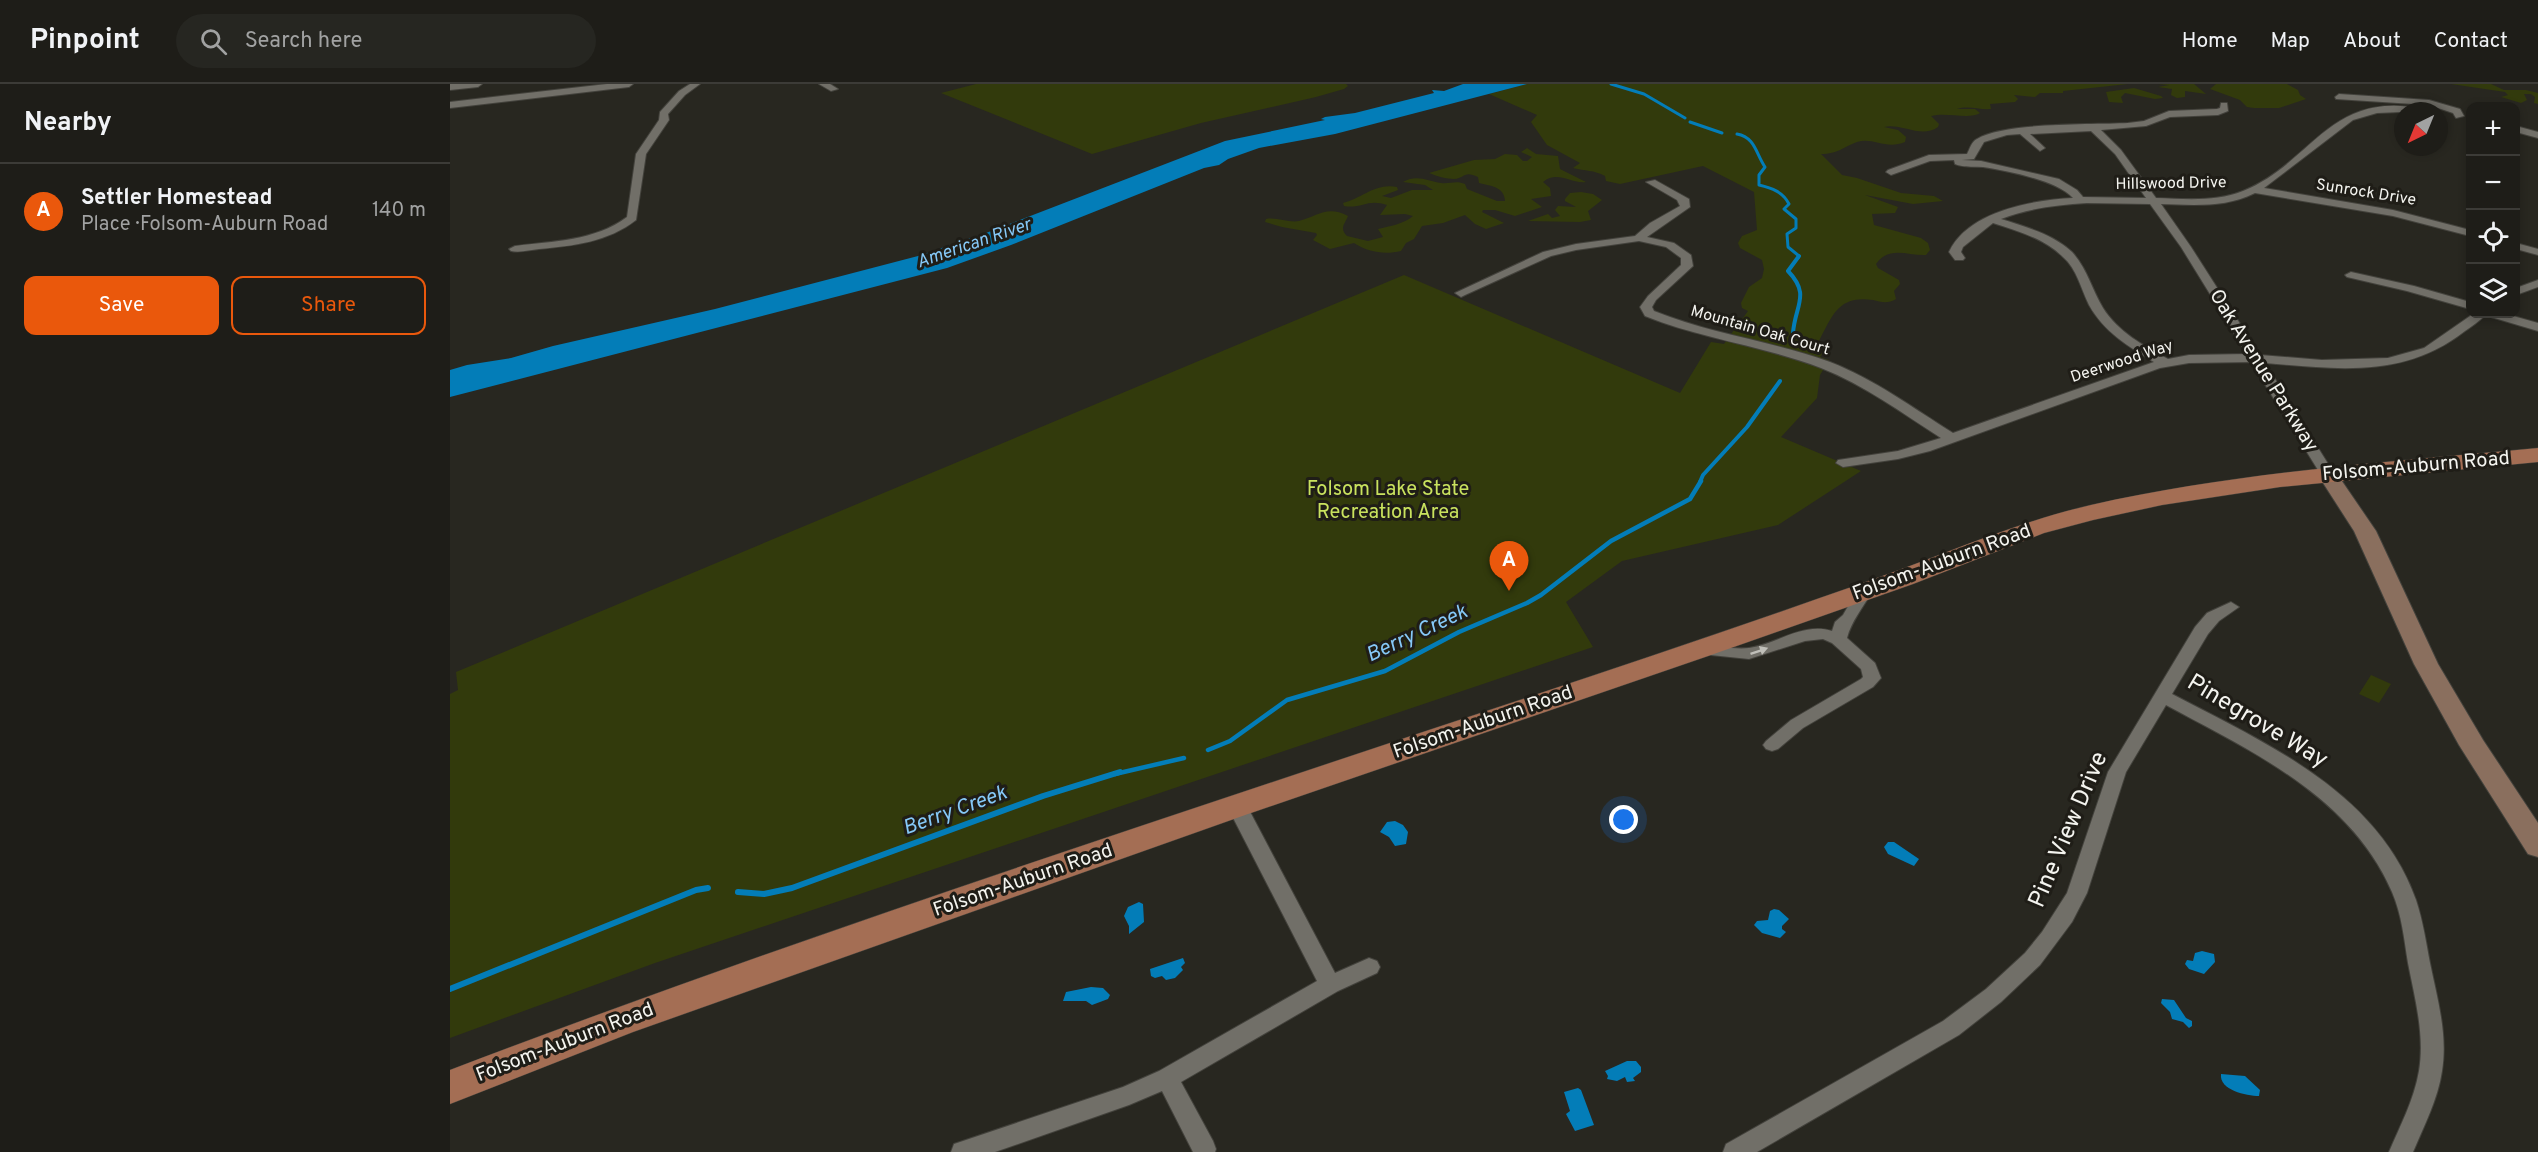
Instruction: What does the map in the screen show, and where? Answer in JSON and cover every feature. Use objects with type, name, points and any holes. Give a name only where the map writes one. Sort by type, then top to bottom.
[{"type":"main road","name":"Folsom-Auburn Road","points":[[450,1087],[620,1021],[1237,806],[1701,649],[1864,592],[2035,528],[2090,513],[2215,490],[2328,475],[2538,455]]},
{"type":"main road","name":"Oak Avenue Parkway","points":[[2328,475],[2365,531],[2426,664],[2472,745],[2538,846]]},
{"type":"street","points":[[450,87],[478,84]]},
{"type":"street","points":[[450,105],[629,84]]},
{"type":"street","points":[[515,249],[595,236],[610,232],[627,223],[632,218],[641,154],[664,120],[663,114],[682,93],[696,84]]},
{"type":"street","points":[[823,84],[834,89]]},
{"type":"street","points":[[2339,97],[2431,103],[2449,107],[2457,111],[2459,116]]},
{"type":"street","points":[[1971,157],[1981,140],[1998,134],[2021,130],[2136,125],[2175,114],[2218,112],[2225,109],[2224,105]]},
{"type":"street","name":"Hillswood Drive","points":[[1959,258],[1955,252],[1956,248],[1972,232],[1992,219],[2028,207],[2080,200],[2217,201],[2240,197],[2255,190],[2353,117],[2379,111],[2394,111]]},
{"type":"street","points":[[2448,114],[2466,117]]},
{"type":"street","name":"Oak Avenue Parkway","points":[[2093,127],[2118,152],[2212,286],[2255,360],[2328,475]]},
{"type":"street","points":[[2021,130],[2040,148]]},
{"type":"street","points":[[2520,130],[2538,135]]},
{"type":"street","points":[[1891,172],[1929,158],[1971,157],[1981,164]]},
{"type":"street","points":[[1956,159],[1965,165],[1981,164],[2055,181],[2080,200]]},
{"type":"street","points":[[1461,293],[1556,251],[1639,238],[1654,225],[1683,210],[1686,204],[1681,198],[1651,182]]},
{"type":"street","name":"Sunrock Drive","points":[[2255,190],[2392,213],[2466,232]]},
{"type":"street","points":[[1992,219],[2039,237],[2061,249],[2074,263],[2097,308],[2110,325],[2139,348],[2165,363]]},
{"type":"street","name":"Mountain Oak Court","points":[[1639,238],[1670,244],[1687,257],[1687,266],[1649,302],[1646,307],[1649,312],[1686,328],[1825,365],[1853,378],[1952,439]]},
{"type":"street","points":[[2520,247],[2538,252]]},
{"type":"street","points":[[2351,275],[2410,288],[2466,305]]},
{"type":"street","points":[[2520,290],[2538,283]]},
{"type":"street","name":"Deerwood Way","points":[[1843,463],[1898,455],[1952,439],[2165,363],[2201,358],[2353,363],[2408,357],[2431,349],[2474,318]]},
{"type":"street","points":[[2508,318],[2538,327]]},
{"type":"street","points":[[1839,639],[1843,622],[1849,618],[1864,592]]},
{"type":"street","name":"Pine View Drive","points":[[1734,1152],[1951,1028],[1980,1008],[2017,976],[2047,941],[2071,905],[2086,868],[2106,798],[2118,770],[2206,624],[2231,607]]},
{"type":"street","points":[[1701,649],[1749,654],[1815,633],[1839,639],[1869,667],[1872,678],[1867,683],[1797,724],[1772,745]]},
{"type":"street","name":"Pinegrove Way","points":[[2162,696],[2278,760],[2319,788],[2355,820],[2391,867],[2403,892],[2411,917],[2432,1029],[2432,1060],[2426,1089],[2401,1152]]},
{"type":"street","points":[[1237,806],[1330,985]]},
{"type":"street","points":[[963,1152],[1129,1095],[1167,1078],[1330,985],[1369,967]]},
{"type":"street","points":[[1167,1078],[1204,1149]]},
{"type":"green space","points":[[976,84],[1346,84],[1348,86],[1316,97],[1201,123],[1092,154],[941,93]]},
{"type":"green space","name":"Folsom Lake State Recreation Area","points":[[1527,84],[2128,84],[2063,91],[2063,93],[2040,93],[2035,97],[2014,95],[2018,99],[2015,102],[1990,104],[1991,109],[1966,107],[1957,109],[1975,109],[1980,113],[1975,115],[1931,116],[1939,124],[1938,127],[1925,132],[1891,126],[1884,127],[1898,130],[1906,137],[1905,142],[1892,145],[1863,141],[1836,152],[1821,154],[1842,175],[1901,193],[1934,196],[1943,201],[1913,204],[1865,195],[1898,207],[1895,213],[1872,214],[1874,225],[1921,238],[1928,243],[1930,250],[1926,255],[1893,253],[1881,258],[1876,264],[1878,268],[1899,280],[1900,284],[1894,291],[1896,299],[1893,301],[1852,300],[1838,308],[1819,341],[1827,348],[1820,357],[1829,360],[1820,375],[1817,398],[1781,437],[1861,471],[1778,525],[1622,561],[1566,602],[1593,647],[655,963],[450,1038],[450,694],[458,690],[456,672],[1404,275],[1680,393],[1711,342],[1724,344],[1734,330],[1729,329],[1722,322],[1730,317],[1743,318],[1748,311],[1742,308],[1741,303],[1749,287],[1762,278],[1764,269],[1762,260],[1740,248],[1738,243],[1742,236],[1757,230],[1754,192],[1703,166],[1620,184],[1606,181],[1605,176],[1597,173],[1573,168],[1580,163],[1547,145],[1531,122],[1537,115],[1489,94]]},
{"type":"green space","points":[[2158,84],[2194,84],[2206,94],[2185,91],[2185,97],[2177,98],[2171,95],[2172,89],[2158,87],[2169,85]]},
{"type":"green space","points":[[2216,84],[2287,84],[2298,90],[2300,95],[2306,99],[2279,108],[2247,107],[2240,100],[2210,89]]},
{"type":"green space","points":[[2451,84],[2491,84],[2504,90],[2526,90],[2538,93],[2538,104],[2534,103],[2535,97],[2531,94],[2524,94],[2527,100],[2521,103],[2501,97],[2508,95],[2505,92]]},
{"type":"green space","points":[[2134,88],[2163,98],[2155,99],[2125,93],[2121,97],[2123,103],[2109,102],[2106,92]]},
{"type":"green space","points":[[1527,148],[1536,154],[1558,156],[1560,169],[1586,182],[1559,177],[1548,179],[1543,182],[1550,188],[1551,196],[1531,199],[1542,207],[1515,216],[1495,210],[1483,210],[1482,212],[1504,223],[1486,229],[1475,224],[1465,215],[1443,223],[1422,226],[1414,239],[1406,243],[1401,251],[1388,253],[1365,249],[1354,243],[1330,249],[1313,240],[1316,233],[1265,222],[1266,219],[1299,221],[1323,212],[1334,211],[1348,216],[1343,228],[1347,236],[1368,241],[1383,237],[1378,229],[1401,223],[1413,216],[1380,215],[1387,205],[1380,203],[1350,207],[1344,206],[1343,203],[1382,187],[1397,187],[1398,190],[1382,196],[1391,198],[1412,190],[1433,190],[1425,185],[1403,182],[1413,178],[1441,183],[1462,183],[1467,189],[1497,201],[1505,201],[1502,192],[1492,186],[1479,183],[1478,177],[1473,175],[1467,174],[1454,179],[1429,173],[1474,160],[1495,159],[1505,154],[1517,155],[1523,161],[1527,161],[1532,157],[1521,152]]},
{"type":"green space","points":[[1570,193],[1593,194],[1602,200],[1588,211],[1591,220],[1580,222],[1528,221],[1548,214],[1552,218],[1560,216],[1555,210],[1558,206],[1576,207],[1565,199]]},
{"type":"green space","points":[[2371,675],[2391,684],[2379,703],[2359,694]]},
{"type":"water","name":"American River","points":[[1463,84],[1527,84],[1335,134],[1259,148],[947,268],[450,397],[450,370],[511,358],[553,346],[715,309],[918,256],[986,233],[1225,141],[1325,120],[1321,119],[1325,117],[1355,113],[1434,93],[1432,90],[1444,91]]},
{"type":"water","points":[[1395,821],[1403,825],[1408,832],[1406,844],[1395,846],[1389,837],[1380,832],[1387,822]]},
{"type":"water","points":[[1888,842],[1894,842],[1919,859],[1914,866],[1888,854],[1884,847]]},
{"type":"water","points":[[1139,902],[1143,904],[1144,922],[1129,934],[1129,926],[1124,916],[1128,907]]},
{"type":"water","points":[[1779,910],[1789,919],[1782,926],[1786,932],[1780,938],[1762,933],[1754,925],[1757,921],[1768,920],[1770,911]]},
{"type":"water","points":[[2202,951],[2214,954],[2215,962],[2204,974],[2189,969],[2185,964],[2187,960],[2193,961],[2195,953]]},
{"type":"water","points":[[1183,958],[1185,963],[1181,967],[1183,970],[1175,978],[1166,980],[1162,976],[1155,978],[1151,976],[1150,969]]},
{"type":"water","points":[[1091,987],[1103,988],[1110,995],[1108,999],[1092,1005],[1086,1001],[1063,1001],[1066,992]]},
{"type":"water","points":[[2162,999],[2174,1000],[2186,1018],[2192,1021],[2192,1026],[2189,1028],[2183,1022],[2172,1019],[2170,1012],[2161,1003]]},
{"type":"water","points":[[1627,1061],[1636,1061],[1641,1067],[1641,1072],[1633,1078],[1635,1081],[1627,1082],[1625,1077],[1617,1081],[1607,1079],[1605,1071]]},
{"type":"water","points":[[2221,1074],[2245,1076],[2260,1090],[2259,1096],[2234,1091],[2224,1084]]},
{"type":"water","points":[[1578,1088],[1581,1090],[1594,1125],[1575,1131],[1566,1114],[1570,1111],[1564,1092]]},
{"type":"waterway","points":[[1611,84],[1644,94],[1685,118]]},
{"type":"waterway","points":[[1690,122],[1722,133]]},
{"type":"waterway","points":[[1737,134],[1751,142],[1765,167],[1759,175],[1759,185],[1777,191],[1789,204],[1784,209],[1796,219],[1796,228],[1787,234],[1788,247],[1799,256]]},
{"type":"waterway","points":[[1793,333],[1800,294],[1795,279],[1788,271],[1799,256]]},
{"type":"waterway","name":"Berry Creek","points":[[1700,482],[1703,475],[1747,427],[1780,381]]},
{"type":"waterway","name":"Berry Creek","points":[[1208,750],[1230,741],[1287,700],[1385,671],[1459,632],[1527,603],[1541,595],[1611,541],[1690,499],[1701,481]]},
{"type":"waterway","name":"Berry Creek","points":[[1115,774],[1184,758]]},
{"type":"waterway","name":"Berry Creek","points":[[738,892],[764,894],[792,888],[1043,796],[1120,772]]},
{"type":"waterway","points":[[450,989],[696,890],[708,888]]},
{"type":"place","name":"Settler Homestead","points":[[1509,591]]}]
